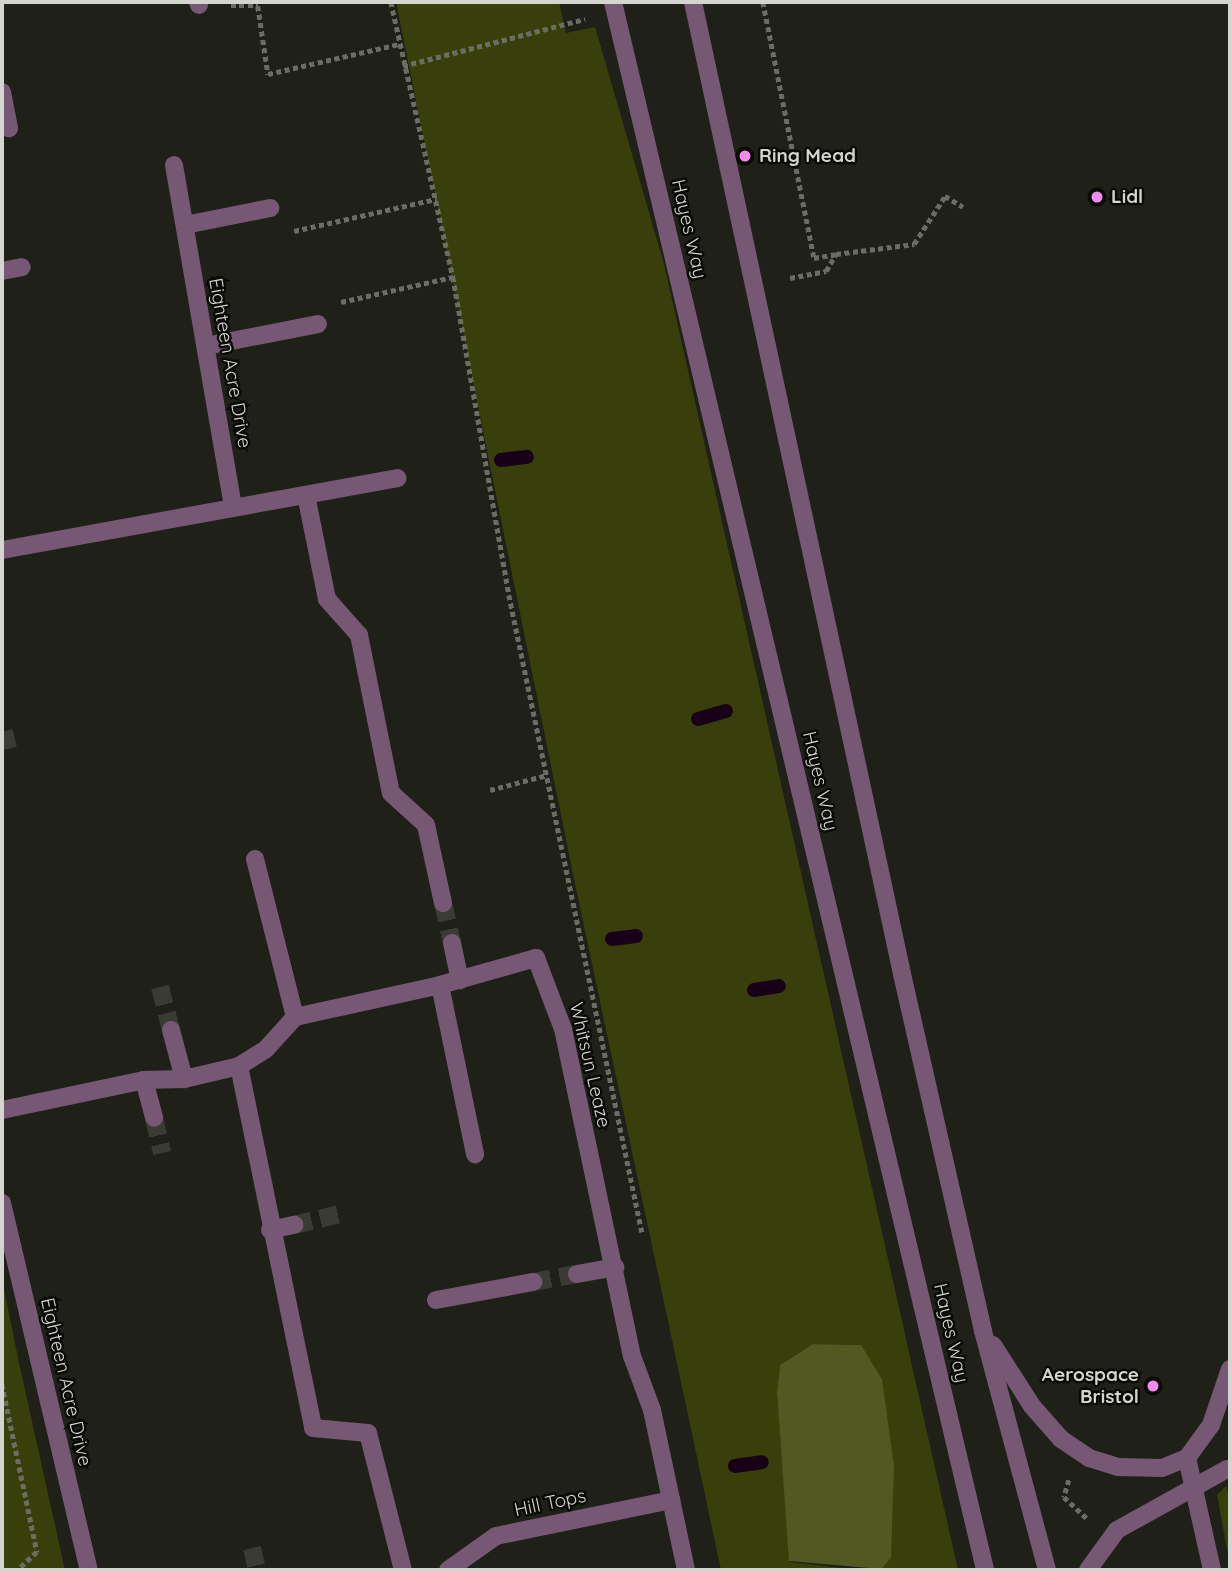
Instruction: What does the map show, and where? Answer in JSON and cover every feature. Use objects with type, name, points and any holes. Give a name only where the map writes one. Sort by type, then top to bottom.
[{"type":"street","name":"Hayes Way","points":[[693,2],[902,975],[983,1331],[1047,1570]]},
{"type":"street","name":"Hayes Way","points":[[614,7],[985,1570]]},
{"type":"street","points":[[2,92],[9,128]]},
{"type":"street","name":"Eighteen Acre Drive","points":[[174,165],[233,508]]},
{"type":"street","points":[[185,225],[270,208]]},
{"type":"street","points":[[2,271],[22,267]]},
{"type":"street","points":[[206,346],[318,324]]},
{"type":"street","points":[[2,550],[397,478]]},
{"type":"street","points":[[306,495],[327,599],[359,635],[391,793],[426,825],[443,903]]},
{"type":"street","points":[[2,1110],[144,1080],[184,1079],[239,1066],[266,1049],[295,1017],[255,859]]},
{"type":"street","points":[[452,943],[460,980]]},
{"type":"street","name":"Whitsun Leaze","points":[[295,1017],[440,985],[536,958],[563,1029],[581,1126],[597,1174],[632,1356],[652,1410],[686,1570]]},
{"type":"street","points":[[440,985],[475,1154]]},
{"type":"street","points":[[171,1030],[184,1079]]},
{"type":"street","points":[[239,1066],[270,1230],[313,1428],[368,1433],[403,1570]]},
{"type":"street","points":[[144,1080],[154,1118]]},
{"type":"street","name":"Eighteen Acre Drive","points":[[2,1203],[89,1570]]},
{"type":"street","points":[[270,1230],[294,1225]]},
{"type":"street","points":[[577,1274],[615,1266]]},
{"type":"street","points":[[436,1300],[533,1282]]},
{"type":"street","points":[[983,1331],[1032,1406],[1075,1449],[1105,1464],[1139,1469],[1170,1467],[1187,1458],[1211,1425],[1230,1369]]},
{"type":"street","points":[[1187,1458],[1212,1570]]},
{"type":"street","points":[[1088,1570],[1116,1530],[1227,1469]]},
{"type":"street","name":"Hill Tops","points":[[448,1570],[496,1536],[671,1500]]},
{"type":"path","points":[[391,2],[403,66],[453,277],[509,595],[643,1239]]},
{"type":"path","points":[[763,2],[814,258],[914,244],[945,196],[963,207]]},
{"type":"path","points":[[198,4],[258,6],[268,74],[399,44]]},
{"type":"path","points":[[403,66],[614,7]]},
{"type":"path","points":[[270,208],[276,234],[436,199]]},
{"type":"path","points":[[790,278],[826,271],[835,254]]},
{"type":"path","points":[[318,324],[315,308],[453,277]]},
{"type":"path","points":[[490,790],[547,775]]},
{"type":"path","points":[[2,1384],[37,1552],[18,1570]]},
{"type":"green space","points":[[396,2],[559,2],[566,33],[595,27],[664,264],[958,1570],[872,1570],[881,1568],[861,1345],[813,1344],[780,1365],[777,1392],[790,1562],[859,1570],[721,1570],[574,879]]},
{"type":"green space","points":[[2,1279],[18,1358],[65,1570],[2,1570]]},
{"type":"green space","points":[[813,1344],[861,1345],[882,1379],[894,1466],[891,1558],[881,1569],[789,1561],[777,1392],[780,1365]]},
{"type":"green space","points":[[1226,1486],[1230,1499],[1230,1565],[1217,1495]]},
{"type":"waterway","points":[[501,460],[527,457]]},
{"type":"waterway","points":[[698,719],[726,711]]},
{"type":"waterway","points":[[612,939],[636,936]]},
{"type":"waterway","points":[[754,990],[779,986]]},
{"type":"waterway","points":[[735,1466],[762,1462]]},
{"type":"tunnel","points":[[2,741],[15,738]]},
{"type":"tunnel","points":[[443,903],[452,943]]},
{"type":"tunnel","points":[[160,987],[171,1030]]},
{"type":"tunnel","points":[[154,1118],[162,1153]]},
{"type":"tunnel","points":[[294,1225],[340,1214]]},
{"type":"tunnel","points":[[533,1282],[577,1274]]},
{"type":"tunnel","points":[[252,1548],[257,1570]]},
{"type":"place","name":"Ring Mead","points":[[745,156]]},
{"type":"place","name":"Lidl","points":[[1097,197]]},
{"type":"place","name":"Aerospace Bristol","points":[[1153,1386]]}]
